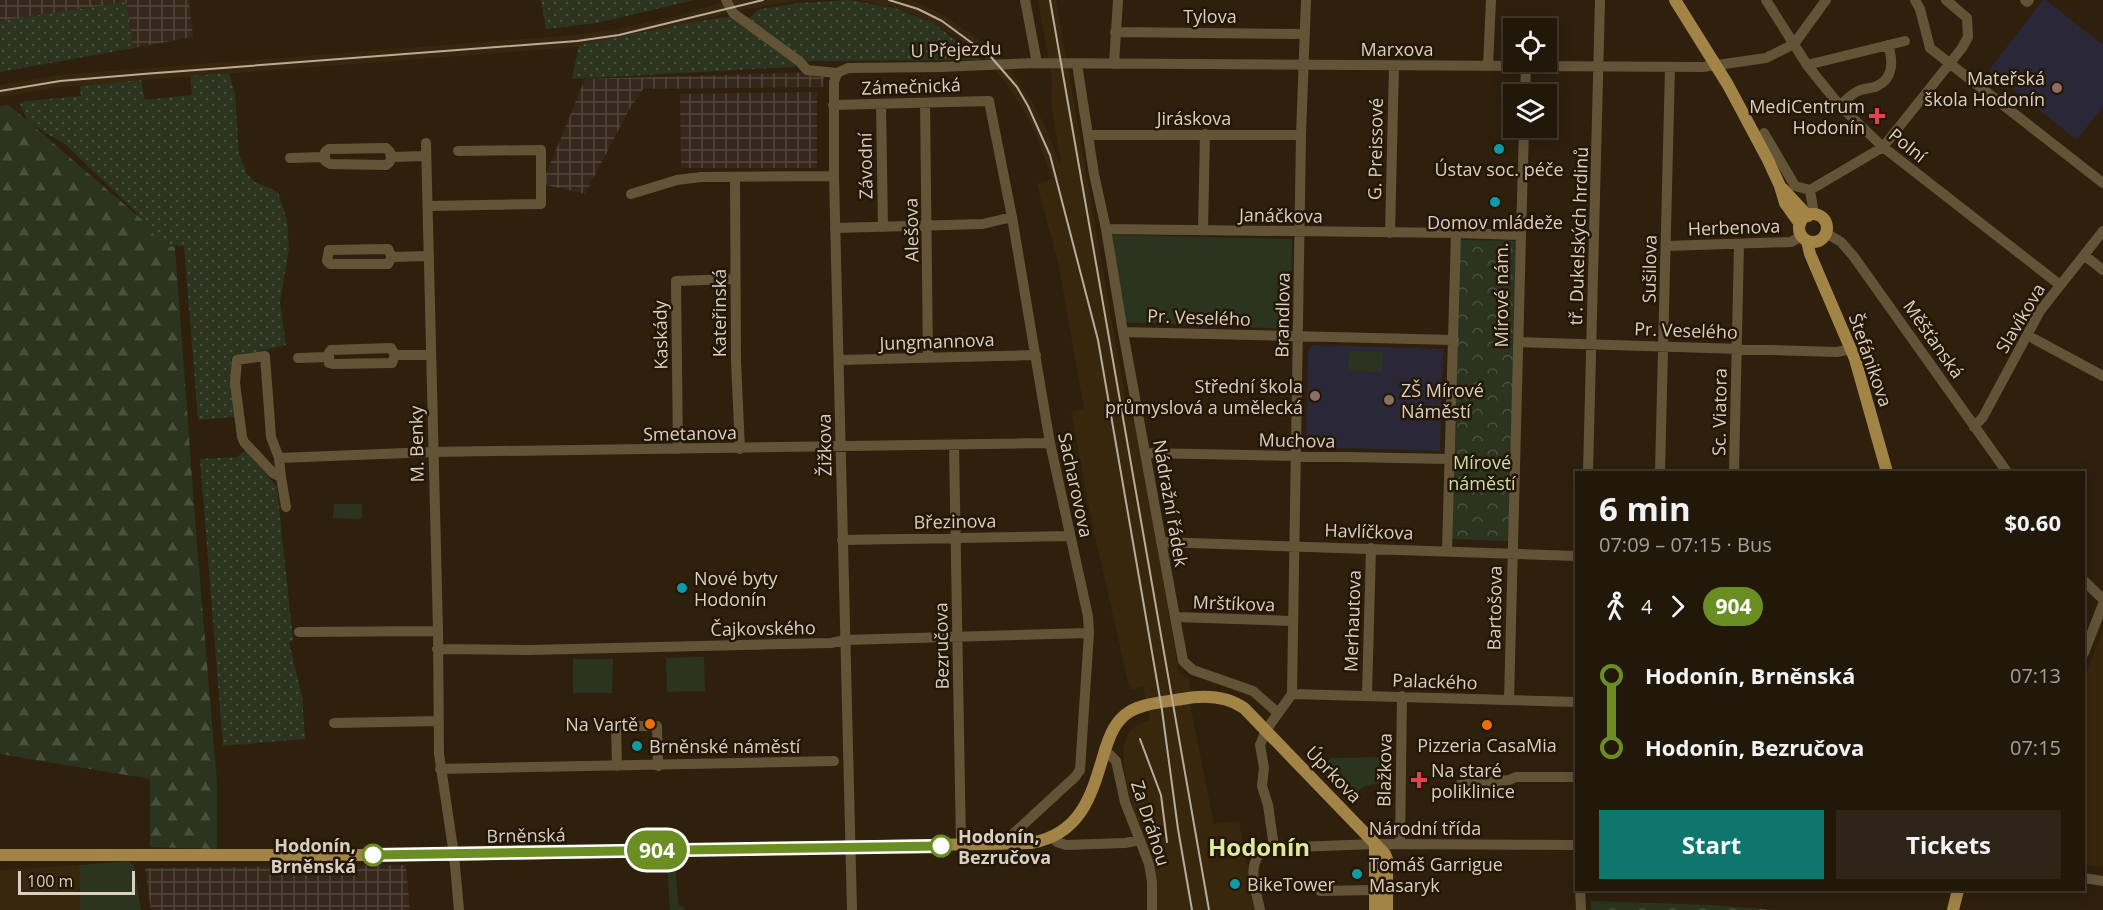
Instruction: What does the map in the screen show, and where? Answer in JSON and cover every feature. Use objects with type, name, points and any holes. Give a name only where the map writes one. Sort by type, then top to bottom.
[{"type":"main road","name":"Měšťanská","points":[[1675,0],[1716,64],[1754,133],[1780,186],[1785,204],[1811,229]]},
{"type":"main road","name":"Štefánikova","points":[[1811,229],[1815,261],[1851,349],[1887,471]]},
{"type":"main road","name":"Brněnská","points":[[0,855],[454,855],[1030,843],[1052,837],[1071,824],[1086,805],[1113,729],[1119,720],[1131,711],[1148,705],[1191,697],[1216,697],[1228,699],[1244,708],[1266,730]]},
{"type":"main road","name":"Úprkova","points":[[1266,730],[1385,854],[1387,859],[1387,910]]},
{"type":"main road","points":[[1375,844],[1375,910]]},
{"type":"main road","points":[[1953,910],[1958,891]]},
{"type":"street","points":[[726,0],[733,13],[799,61],[807,70],[837,73]]},
{"type":"street","points":[[1025,0],[1037,63]]},
{"type":"street","points":[[1114,64],[1118,0]]},
{"type":"street","name":"Brandlova","points":[[1292,694],[1301,135],[1306,0]]},
{"type":"street","points":[[1488,66],[1491,0]]},
{"type":"street","name":"tř. Dukelských hrdinů","points":[[1588,471],[1600,0]]},
{"type":"street","name":"Polní","points":[[1766,0],[1807,65],[1840,106],[1883,147],[2060,285]]},
{"type":"street","points":[[1794,44],[1826,0]]},
{"type":"street","points":[[1915,0],[1920,9],[1930,48],[2103,183]]},
{"type":"street","points":[[1764,133],[1795,186],[1810,190],[1883,147],[1950,64],[1968,37],[1967,18],[1946,0]]},
{"type":"street","name":"Tylova","points":[[1115,32],[1305,34]]},
{"type":"street","points":[[1807,65],[1905,41]]},
{"type":"street","name":"Marxova","points":[[1557,67],[1704,67],[1766,58],[1794,44]]},
{"type":"street","points":[[1840,106],[1860,90],[1877,86],[1891,70],[1893,60],[1888,45]]},
{"type":"street","name":"U Přejezdu","points":[[837,73],[848,68],[1077,64]]},
{"type":"street","name":"Marxova","points":[[1077,64],[1503,66]]},
{"type":"street","name":"Nádražní řádek","points":[[1077,64],[1123,332],[1185,664],[1193,670],[1252,691],[1278,713]]},
{"type":"street","name":"G. Preissové","points":[[1390,233],[1394,66]]},
{"type":"street","name":"Sušilova","points":[[1660,471],[1670,67]]},
{"type":"street","name":"Žižkova","points":[[837,73],[834,82],[833,105],[834,176],[852,910]]},
{"type":"street","name":"Zámečnická","points":[[833,105],[988,101]]},
{"type":"street","name":"Sacharovova","points":[[988,101],[1012,217],[1050,443],[1069,536],[1086,601],[1089,633],[1080,770],[1076,777],[1001,845]]},
{"type":"street","name":"Alešova","points":[[925,102],[928,358]]},
{"type":"street","name":"Závodní","points":[[881,104],[883,227]]},
{"type":"street","points":[[1203,230],[1205,134]]},
{"type":"street","name":"Jiráskova","points":[[1088,135],[1301,135]]},
{"type":"street","points":[[1521,235],[1524,138]]},
{"type":"street","name":"M. Benky","points":[[426,143],[440,769],[454,855],[459,910]]},
{"type":"street","points":[[386,148],[391,157],[386,165],[330,164],[325,161],[324,157],[329,149],[386,148]]},
{"type":"street","points":[[428,206],[542,204],[541,150],[458,152]]},
{"type":"street","points":[[391,157],[426,156]]},
{"type":"street","points":[[290,158],[324,157]]},
{"type":"street","points":[[631,194],[690,178],[834,176]]},
{"type":"street","name":"Kateřinská","points":[[735,177],[736,361],[740,449]]},
{"type":"street","points":[[1810,190],[1811,229]]},
{"type":"street","points":[[836,228],[983,224],[1012,217]]},
{"type":"street","name":"Janáčkova","points":[[1106,229],[1456,233]]},
{"type":"street","name":"Herbenova","points":[[1666,246],[1791,242],[1811,229]]},
{"type":"street","name":"Měšťanská","points":[[1811,229],[1841,242],[1854,257],[2006,471]]},
{"type":"street","name":"Slavíkova","points":[[1974,427],[1983,417],[2040,311],[2103,231]]},
{"type":"street","points":[[1447,550],[1456,233]]},
{"type":"street","name":"Mírové nám.","points":[[1456,233],[1521,235],[1512,553]]},
{"type":"street","name":"Sc. Viatora","points":[[1734,471],[1739,244]]},
{"type":"street","points":[[388,249],[392,257],[388,264],[330,264],[327,261],[330,250],[388,249]]},
{"type":"street","points":[[2084,255],[2103,270]]},
{"type":"street","points":[[392,257],[429,256]]},
{"type":"street","name":"Kaskády","points":[[678,449],[676,281],[735,279]]},
{"type":"street","name":"Pr. Veselého","points":[[1123,332],[1454,340]]},
{"type":"street","points":[[2027,335],[2103,376]]},
{"type":"street","name":"Pr. Veselého","points":[[1519,342],[1837,352],[1851,349]]},
{"type":"street","points":[[298,358],[328,357],[331,350],[392,348],[395,355],[430,355]]},
{"type":"street","name":"Jungmannova","points":[[838,360],[1036,355]]},
{"type":"street","points":[[281,477],[273,473],[244,442],[236,383],[237,360],[265,356],[271,437],[279,458],[286,507]]},
{"type":"street","name":"Smetanova","points":[[279,458],[432,452],[1050,443]]},
{"type":"street","name":"Bezručova","points":[[954,445],[961,846]]},
{"type":"street","name":"Muchova","points":[[1145,453],[1449,459]]},
{"type":"street","name":"Březinova","points":[[842,540],[1069,536]]},
{"type":"street","name":"Havlíčkova","points":[[1161,542],[1575,556]]},
{"type":"street","name":"Merhautova","points":[[1367,695],[1371,548]]},
{"type":"street","name":"Bartošova","points":[[1509,700],[1512,553]]},
{"type":"street","points":[[2085,582],[2103,601],[2085,650]]},
{"type":"street","name":"Mrštíkova","points":[[1175,617],[1293,621]]},
{"type":"street","points":[[299,632],[438,631]]},
{"type":"street","name":"Čajkovského","points":[[437,649],[529,650],[831,643],[846,640],[1089,633]]},
{"type":"street","points":[[1260,910],[1253,873],[1254,862],[1260,852],[1274,847],[1268,805],[1262,786],[1264,768],[1260,745],[1266,730],[1292,694]]},
{"type":"street","name":"Palackého","points":[[1292,694],[1575,702]]},
{"type":"street","name":"Blažkova","points":[[1400,844],[1402,696]]},
{"type":"street","points":[[334,723],[439,721]]},
{"type":"street","points":[[617,766],[616,726],[657,726],[658,765]]},
{"type":"street","name":"Za Dráhou","points":[[1105,750],[1116,761],[1125,802],[1151,872],[1152,910]]},
{"type":"street","points":[[440,769],[834,761]]},
{"type":"street","points":[[1459,785],[1509,780],[1516,777],[1575,777]]},
{"type":"street","name":"Brněnská","points":[[1052,837],[1057,842],[1066,845],[1125,843],[1140,840]]},
{"type":"street","name":"Národní třída","points":[[1274,847],[1375,844],[1575,845]]},
{"type":"street","points":[[2085,879],[2103,881]]},
{"type":"street","points":[[1320,891],[1375,890]]},
{"type":"street","points":[[1580,891],[1581,910]]},
{"type":"shaded area","points":[[0,0],[189,0],[193,37],[134,48],[126,2],[0,21]]},
{"type":"shaded area","points":[[732,0],[800,0],[730,12],[620,41],[577,47],[60,87],[0,97],[0,85],[59,75],[576,35],[618,29],[672,17]]},
{"type":"shaded area","points":[[860,0],[909,0],[945,16],[982,42],[1011,70],[1033,103],[1046,128],[1062,170],[1051,104],[1052,80],[1038,0],[1056,0],[1128,414],[1136,425],[1179,674],[1188,677],[1193,702],[1190,703],[1191,709],[1214,824],[1239,821],[1256,910],[1157,910],[1125,775],[1123,747],[1129,732],[1138,724],[1150,720],[1143,686],[1132,690],[1129,686],[1092,523],[1071,412],[1084,409],[1058,262],[1037,184],[1052,179],[1035,132],[1002,78],[987,61],[956,36],[916,15]]},
{"type":"shaded area","name":"Mateřská škola Hodonín","points":[[2043,0],[2046,0],[2103,45],[2103,106],[2077,140],[1989,70]]},
{"type":"shaded area","points":[[824,72],[824,87],[643,89],[629,110],[585,194],[542,184],[585,79]]},
{"type":"shaded area","points":[[817,92],[817,168],[681,168],[680,94]]},
{"type":"shaded area","points":[[1313,345],[1443,349],[1440,451],[1309,447],[1306,443],[1308,350]]},
{"type":"shaded area","points":[[2103,630],[2103,867],[2085,865],[2085,676]]},
{"type":"shaded area","points":[[79,865],[80,910],[0,910],[0,870]]},
{"type":"shaded area","points":[[406,865],[410,910],[151,910],[145,868]]},
{"type":"green space","points":[[541,0],[694,0],[597,23],[546,29]]},
{"type":"green space","points":[[849,0],[895,8],[933,23],[982,60],[810,61],[793,67],[572,79],[579,45],[705,20],[728,17],[746,20],[760,9],[800,3]]},
{"type":"green space","points":[[126,2],[134,48],[0,72],[0,21]]},
{"type":"green space","points":[[229,73],[235,94],[239,154],[247,174],[255,182],[278,192],[287,220],[289,249],[280,302],[286,345],[231,358],[234,417],[198,420],[184,246],[164,247],[134,210],[66,145],[28,122],[19,102],[81,96],[80,86],[141,80],[145,100],[192,95],[190,76]]},
{"type":"green space","points":[[9,105],[175,248],[217,782],[217,849],[150,847],[150,779],[0,754],[0,106]]},
{"type":"green space","points":[[1109,235],[1292,239],[1291,329],[1125,322]]},
{"type":"green space","name":"Mírové náměstí","points":[[1460,240],[1518,241],[1509,541],[1451,539]]},
{"type":"green space","points":[[1349,351],[1383,352],[1382,372],[1348,371]]},
{"type":"green space","points":[[246,450],[277,487],[293,640],[289,642],[302,696],[305,739],[223,746],[200,459],[237,457]]},
{"type":"green space","points":[[334,504],[362,504],[362,519],[333,518]]},
{"type":"green space","points":[[704,657],[705,691],[667,692],[666,658]]},
{"type":"green space","points":[[573,659],[613,659],[612,693],[573,693]]},
{"type":"green space","points":[[1393,757],[1392,783],[1368,786],[1349,800],[1318,770],[1331,758]]},
{"type":"green space","points":[[675,859],[678,905],[684,907],[684,910],[670,910],[667,860]]},
{"type":"green space","points":[[129,861],[134,865],[141,910],[80,910],[79,865]]},
{"type":"green space","points":[[1591,901],[1710,905],[1776,910],[1591,910]]},
{"type":"railway","points":[[0,91],[60,81],[577,41],[619,35],[763,0]]},
{"type":"railway","points":[[889,0],[918,9],[942,21],[991,57],[1017,87],[1050,155],[1098,340],[1162,710],[1178,829],[1192,910]]},
{"type":"railway","points":[[1050,0],[1209,910]]},
{"type":"railway","points":[[1140,739],[1161,795],[1167,842]]},
{"type":"bus line","name":"904","points":[[373,855],[941,846]]},
{"type":"place","name":"Mateřská škola Hodonín","points":[[2057,88]]},
{"type":"place","name":"MediCentrum Hodonín","points":[[1877,116]]},
{"type":"place","name":"Ústav soc. péče","points":[[1499,149]]},
{"type":"place","name":"Domov mládeže","points":[[1495,202]]},
{"type":"place","name":"Střední škola průmyslová a umělecká","points":[[1315,396]]},
{"type":"place","name":"ZŠ Mírové Náměstí","points":[[1389,400]]},
{"type":"place","name":"Nové byty Hodonín","points":[[682,588]]},
{"type":"place","name":"Na Vartě","points":[[650,724]]},
{"type":"place","name":"Pizzeria CasaMia","points":[[1487,725]]},
{"type":"place","name":"Brněnské náměstí","points":[[637,746]]},
{"type":"place","name":"Na staré poliklinice","points":[[1419,780]]},
{"type":"place","name":"Hodonín, Bezručova","points":[[941,846]]},
{"type":"place","name":"Hodonín, Brněnská","points":[[373,855]]},
{"type":"place","name":"Tomáš Garrigue Masaryk","points":[[1357,874]]},
{"type":"place","name":"BikeTower","points":[[1235,884]]},
{"type":"district","name":"Hodonín","points":[[1259,846]]}]
